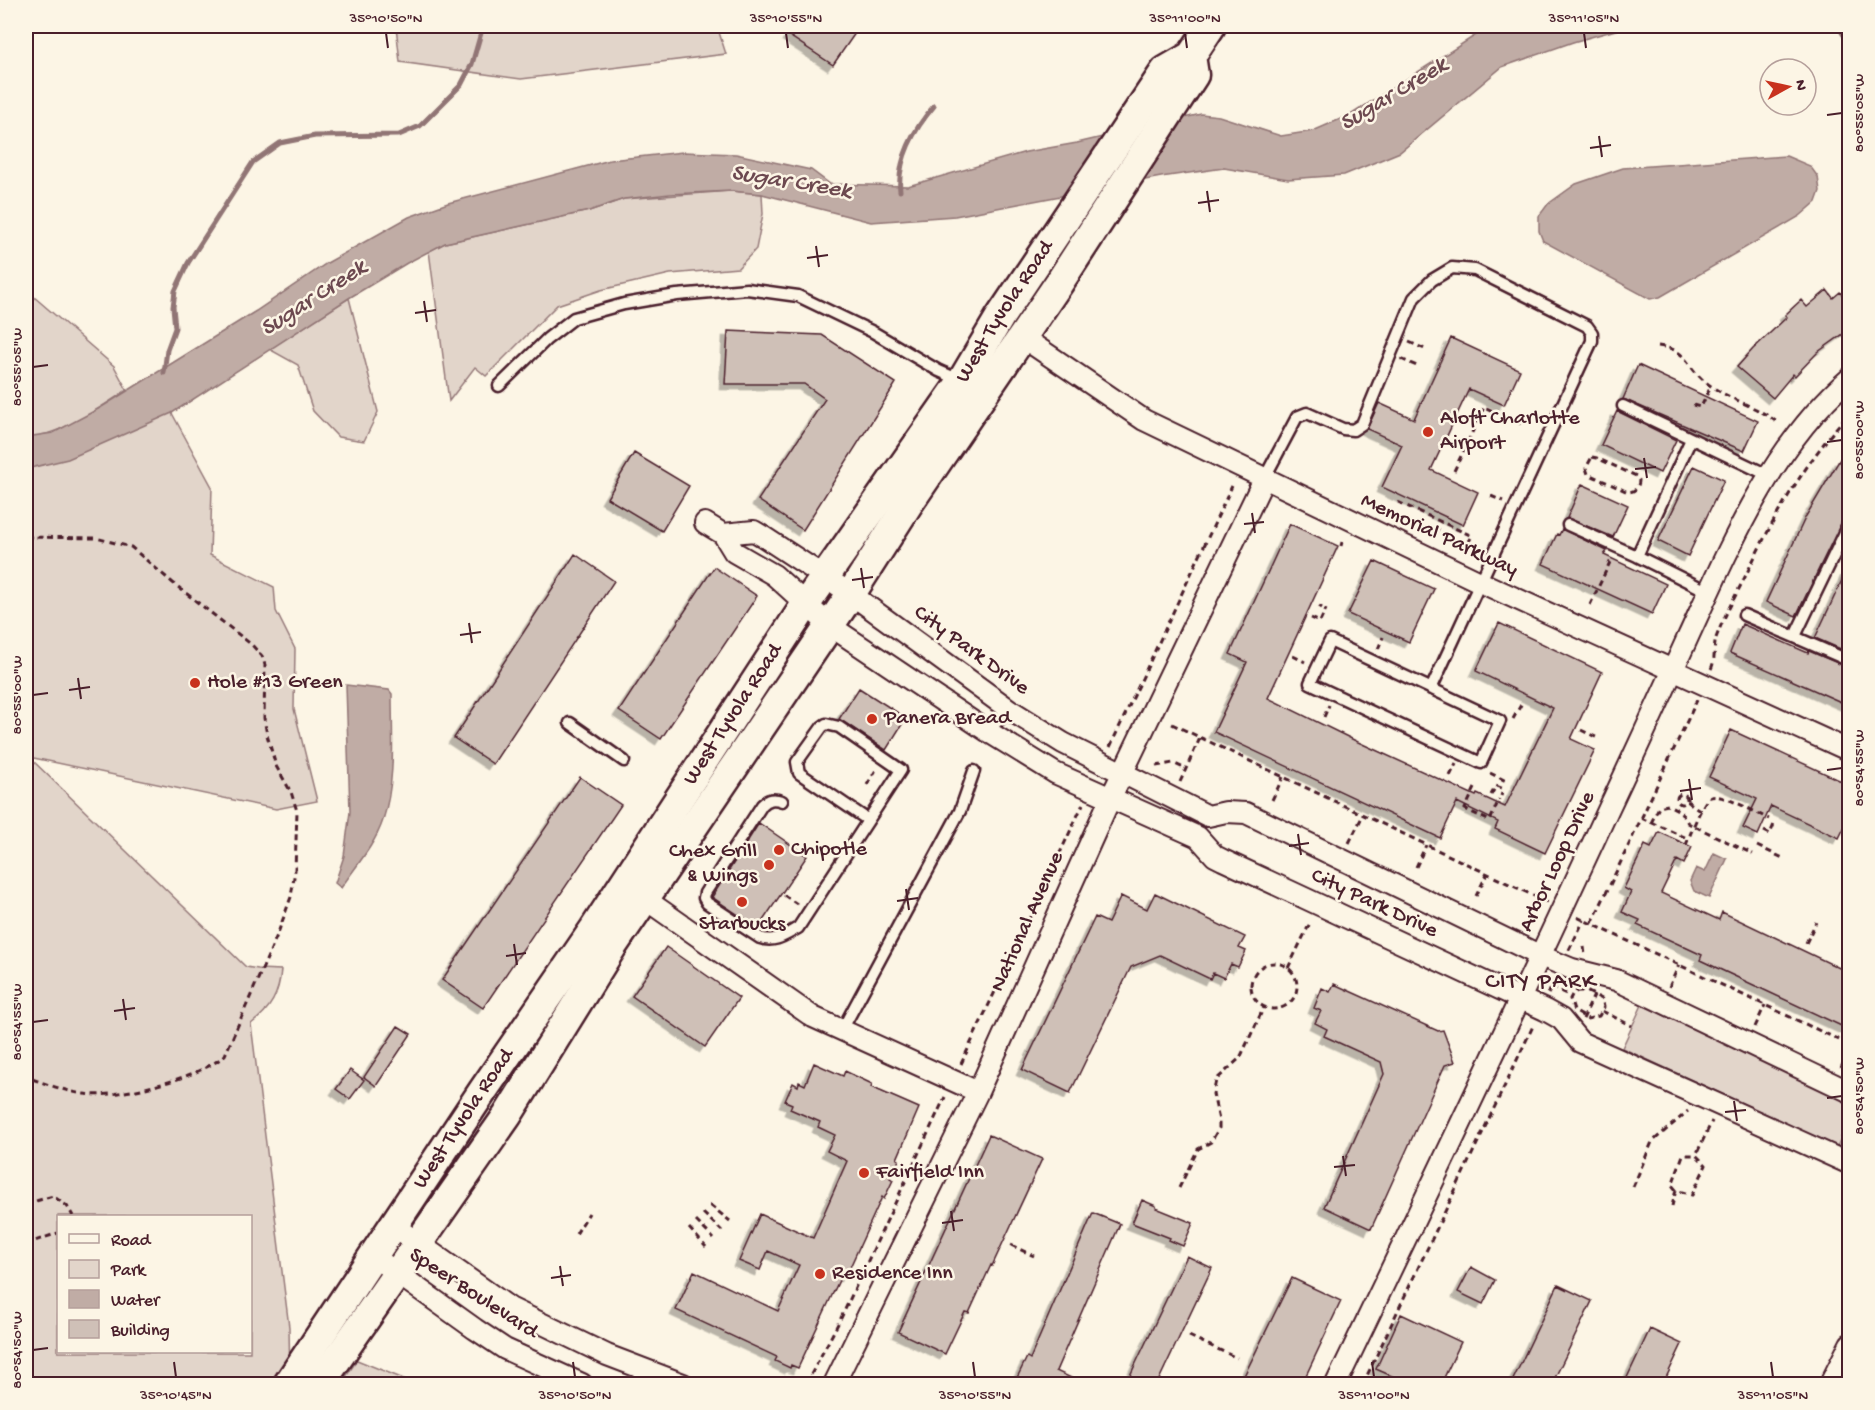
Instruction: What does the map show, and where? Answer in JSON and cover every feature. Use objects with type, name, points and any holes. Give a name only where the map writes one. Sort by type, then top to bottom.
[{"type":"main road","name":"West Tyvola Road","points":[[320,1384],[507,1116],[645,899],[1059,283],[1192,65],[1211,26]]},
{"type":"main road","name":"West Tyvola Road","points":[[288,1384],[482,1092],[594,929],[806,604],[962,381],[1000,317],[1158,81],[1165,71],[1192,65]]},
{"type":"street","name":"Memorial Parkway","points":[[1022,336],[1144,420],[1480,582],[1850,752]]},
{"type":"street","name":"Arbor Loop Drive","points":[[1336,1384],[1541,956],[1709,592],[1743,524],[1801,428],[1831,394],[1850,378]]},
{"type":"street","name":"National Avenue","points":[[834,1384],[978,1092],[1110,799],[1264,479]]},
{"type":"street","name":"City Park Drive","points":[[705,523],[723,534],[734,552],[774,575],[830,625],[987,731],[1055,772],[1110,799],[1198,837],[1215,856],[1223,860],[1561,1019],[1580,1042],[1850,1164]]},
{"type":"street","name":"City Park Drive","points":[[723,534],[754,531],[851,594],[1010,710],[1063,743],[1208,816],[1226,812],[1246,813],[1541,956],[1572,969],[1616,980],[1850,1092]]},
{"type":"street","points":[[645,899],[813,1017],[978,1092]]},
{"type":"street","points":[[394,1226],[510,1308],[626,1364],[683,1384]]},
{"type":"street","name":"Speer Boulevard","points":[[373,1256],[505,1349],[582,1384]]},
{"type":"street","points":[[1833,1384],[1850,1344]]},
{"type":"lane","points":[[1264,479],[1297,417],[1307,414],[1343,429],[1353,430],[1362,424],[1414,298],[1432,280],[1452,268],[1475,270],[1587,326],[1592,333],[1592,341],[1431,689]]},
{"type":"lane","points":[[499,386],[547,339],[574,318],[624,304],[677,295],[747,289],[798,296],[873,332],[939,371],[962,381]]},
{"type":"lane","points":[[1623,406],[1770,476]]},
{"type":"lane","points":[[1637,556],[1691,439]]},
{"type":"lane","points":[[1795,636],[1846,536],[1850,522]]},
{"type":"lane","points":[[1568,525],[1709,592]]},
{"type":"lane","points":[[1744,615],[1850,661]]},
{"type":"lane","points":[[1330,641],[1431,689],[1500,721],[1481,764],[1310,683],[1330,641]]},
{"type":"lane","points":[[987,731],[1010,710]]},
{"type":"lane","points":[[570,723],[624,761]]},
{"type":"lane","points":[[782,801],[768,800],[762,805],[704,898],[707,903],[760,938],[774,940],[798,928],[901,770],[839,727],[832,724],[822,727],[797,762],[799,773],[868,820]]},
{"type":"lane","points":[[842,1030],[960,811],[974,771]]},
{"type":"path","points":[[1398,337],[1427,350]]},
{"type":"path","points":[[1658,346],[1668,347],[1682,353],[1700,378],[1711,386],[1757,408],[1778,423]]},
{"type":"path","points":[[1694,405],[1700,407],[1702,405],[1711,386]]},
{"type":"path","points":[[1454,471],[1484,407],[1524,425]]},
{"type":"path","points":[[1709,674],[1714,664],[1716,638],[1770,526],[1792,487],[1835,428],[1850,412]]},
{"type":"path","points":[[1592,458],[1597,458],[1636,476],[1639,480],[1638,487],[1628,492],[1588,474],[1587,463],[1592,458]]},
{"type":"path","points":[[1110,746],[1232,486]]},
{"type":"path","points":[[1398,502],[1471,538]]},
{"type":"path","points":[[1436,533],[1441,522]]},
{"type":"path","points":[[26,537],[96,538],[131,547],[252,645],[262,656],[265,665],[264,718],[270,745],[276,766],[291,792],[297,811],[295,870],[291,897],[278,933],[225,1055],[215,1064],[156,1085],[102,1096],[81,1094],[26,1077]]},
{"type":"path","points":[[1590,605],[1613,555]]},
{"type":"path","points":[[1311,618],[1320,622],[1322,608]]},
{"type":"path","points":[[1592,923],[1699,695]]},
{"type":"path","points":[[1172,724],[1551,904]]},
{"type":"path","points":[[1581,730],[1600,739]]},
{"type":"path","points":[[1180,782],[1200,738]]},
{"type":"path","points":[[1156,766],[1173,763],[1186,770]]},
{"type":"path","points":[[1481,764],[1491,774],[1508,782]]},
{"type":"path","points":[[1272,800],[1283,777]]},
{"type":"path","points":[[1475,788],[1465,809],[1490,821],[1502,794],[1496,786],[1491,795]]},
{"type":"path","points":[[1681,803],[1677,798],[1680,794],[1686,796],[1687,801],[1701,811]]},
{"type":"path","points":[[1686,845],[1708,798],[1716,795],[1769,819]]},
{"type":"path","points":[[957,1071],[1085,800]]},
{"type":"path","points":[[1678,810],[1681,803],[1687,801]]},
{"type":"path","points":[[1651,823],[1657,810],[1663,805],[1668,805],[1678,810],[1685,820],[1695,826],[1753,854]]},
{"type":"path","points":[[1348,845],[1363,815]]},
{"type":"path","points":[[1641,818],[1689,839]]},
{"type":"path","points":[[1764,831],[1770,834],[1775,822]]},
{"type":"path","points":[[1416,867],[1426,845]]},
{"type":"path","points":[[1757,846],[1783,858]]},
{"type":"path","points":[[1323,897],[1337,868]]},
{"type":"path","points":[[1476,896],[1487,874]]},
{"type":"path","points":[[1288,968],[1315,913]]},
{"type":"path","points":[[1570,913],[1850,1047],[1841,1068]]},
{"type":"path","points":[[1566,957],[1584,920]]},
{"type":"path","points":[[1806,943],[1816,922]]},
{"type":"path","points":[[1271,963],[1278,963],[1288,968],[1295,976],[1297,983],[1294,998],[1282,1008],[1274,1010],[1264,1007],[1254,998],[1251,982],[1258,969],[1271,963]]},
{"type":"path","points":[[1669,987],[1679,965]]},
{"type":"path","points":[[1545,1001],[1558,973]]},
{"type":"path","points":[[1551,987],[1571,996]]},
{"type":"path","points":[[1582,990],[1602,999],[1604,1007],[1595,1018],[1584,1017],[1572,1008],[1571,996],[1582,990]]},
{"type":"path","points":[[1579,1027],[1594,994]]},
{"type":"path","points":[[1755,1027],[1765,1005]]},
{"type":"path","points":[[1179,1188],[1198,1149],[1210,1142],[1219,1128],[1220,1120],[1213,1094],[1216,1080],[1240,1058],[1264,1007]]},
{"type":"path","points":[[1602,1011],[1632,1026]]},
{"type":"path","points":[[1363,1384],[1536,1019]]},
{"type":"path","points":[[806,1384],[841,1318],[948,1090]]},
{"type":"path","points":[[1633,1187],[1652,1142],[1689,1110]]},
{"type":"path","points":[[1696,1155],[1712,1121]]},
{"type":"path","points":[[1683,1155],[1696,1155],[1706,1165],[1692,1195],[1676,1190],[1672,1185],[1683,1155]]},
{"type":"path","points":[[1672,1206],[1676,1190]]},
{"type":"path","points":[[26,1204],[53,1196],[67,1206],[72,1215]]},
{"type":"path","points":[[710,1205],[730,1221]]},
{"type":"path","points":[[576,1234],[589,1213]]},
{"type":"path","points":[[703,1213],[722,1231]]},
{"type":"path","points":[[696,1221],[714,1239]]},
{"type":"path","points":[[689,1228],[706,1247]]},
{"type":"path","points":[[26,1244],[57,1233]]},
{"type":"path","points":[[1011,1245],[1034,1256]]},
{"type":"path","points":[[1189,1336],[1237,1358]]},
{"type":"green space","points":[[396,26],[717,26],[726,54],[521,79],[400,62]]},
{"type":"green space","points":[[731,191],[762,194],[763,214],[756,249],[738,268],[670,274],[601,290],[557,305],[486,376],[475,367],[449,401],[429,251],[445,243],[589,211],[624,199]]},
{"type":"green space","points":[[26,290],[114,366],[127,390],[65,427],[39,436],[26,437]]},
{"type":"green space","points":[[349,298],[378,412],[364,441],[338,437],[313,411],[298,365],[269,349]]},
{"type":"green space","points":[[161,393],[212,487],[210,555],[274,587],[276,611],[295,649],[294,709],[317,801],[276,809],[29,757],[246,967],[281,970],[273,1000],[264,1013],[251,1024],[289,1327],[290,1384],[26,1384],[26,446]]},
{"type":"green space","points":[[1642,1005],[1849,1101],[1849,1119],[1837,1147],[1622,1048]]},
{"type":"green space","points":[[357,1360],[416,1384],[341,1384]]},
{"type":"water","name":"Sugar Creek","points":[[1490,26],[1630,26],[1573,42],[1502,67],[1400,152],[1344,175],[1288,179],[1224,168],[1161,177],[955,216],[871,222],[762,194],[731,191],[670,194],[624,199],[589,211],[445,243],[349,298],[172,413],[68,459],[26,469],[26,437],[53,433],[100,408],[256,311],[327,263],[409,217],[448,203],[610,160],[683,152],[736,154],[811,170],[830,184],[908,186],[1026,152],[1077,143],[1201,114],[1219,116],[1281,136],[1313,131],[1352,114]]},
{"type":"water","points":[[1786,156],[1810,166],[1818,177],[1820,191],[1816,202],[1800,216],[1660,297],[1650,299],[1543,241],[1539,231],[1539,216],[1548,204],[1576,184],[1623,168]]},
{"type":"water","points":[[346,685],[389,690],[392,694],[392,758],[390,789],[383,820],[370,847],[341,888],[335,883],[344,856],[350,812]]},
{"type":"water","points":[[1714,853],[1727,859],[1709,898],[1694,891],[1690,881],[1696,868],[1705,872]]},
{"type":"building","points":[[795,26],[860,26],[833,65],[788,35]]},
{"type":"building","points":[[1827,290],[1833,298],[1840,292],[1850,304],[1850,329],[1818,352],[1795,376],[1793,374],[1773,398],[1737,367],[1801,300],[1807,307]]},
{"type":"building","points":[[728,331],[822,335],[896,383],[803,530],[758,500],[825,399],[804,384],[725,384]]},
{"type":"building","name":"Aloft Charlotte Airport","points":[[1451,338],[1520,370],[1504,405],[1469,389],[1431,470],[1478,492],[1463,525],[1382,487],[1402,445],[1367,429],[1379,403],[1414,419]]},
{"type":"building","points":[[1638,365],[1758,421],[1744,451],[1623,399]]},
{"type":"building","points":[[1617,411],[1676,440],[1660,473],[1601,445]]},
{"type":"building","points":[[634,453],[689,486],[662,531],[607,498]]},
{"type":"building","points":[[1840,459],[1850,463],[1850,515],[1843,519],[1796,616],[1766,602],[1806,516]]},
{"type":"building","points":[[1694,466],[1724,480],[1688,556],[1658,541]]},
{"type":"building","points":[[1582,484],[1628,505],[1613,537],[1567,518]]},
{"type":"building","points":[[1290,524],[1338,546],[1268,698],[1358,742],[1505,807],[1553,708],[1476,671],[1499,623],[1602,672],[1571,739],[1595,750],[1545,853],[1495,829],[1498,822],[1457,802],[1440,838],[1214,732],[1247,662],[1230,654]]},
{"type":"building","points":[[1562,529],[1607,551],[1604,555],[1666,584],[1652,614],[1543,564],[1557,534],[1559,535]]},
{"type":"building","points":[[575,554],[614,581],[493,764],[454,738]]},
{"type":"building","points":[[1374,561],[1434,589],[1409,642],[1348,614]]},
{"type":"building","points":[[1850,563],[1850,653],[1815,638]]},
{"type":"building","points":[[714,567],[757,596],[661,739],[619,711]]},
{"type":"building","points":[[1742,624],[1808,653],[1809,651],[1850,668],[1850,706],[1730,653]]},
{"type":"building","name":"Panera Bread","points":[[859,688],[906,718],[886,750],[839,719]]},
{"type":"building","points":[[1731,730],[1850,785],[1850,816],[1839,838],[1771,806],[1758,835],[1743,828],[1757,799],[1709,777]]},
{"type":"building","points":[[580,777],[621,805],[483,1008],[442,980]]},
{"type":"building","points":[[759,823],[807,856],[758,928],[712,897]]},
{"type":"building","points":[[1659,832],[1692,847],[1684,864],[1677,860],[1661,893],[1719,920],[1722,912],[1850,973],[1850,1030],[1700,960],[1702,955],[1637,925],[1640,920],[1622,912],[1631,892],[1624,888],[1645,845],[1651,848]]},
{"type":"building","points":[[1155,893],[1245,937],[1239,948],[1246,951],[1238,967],[1231,964],[1224,978],[1213,973],[1210,979],[1160,955],[1131,967],[1070,1093],[1022,1070],[1095,917],[1108,923],[1121,896],[1147,909]]},
{"type":"building","points":[[666,947],[739,998],[705,1047],[632,996]]},
{"type":"building","points":[[1334,984],[1438,1031],[1443,1030],[1455,1062],[1445,1065],[1371,1229],[1324,1207],[1384,1074],[1381,1062],[1324,1036],[1327,1029],[1315,1023],[1321,1011],[1314,1008],[1322,988],[1330,992]]},
{"type":"building","points":[[398,1026],[411,1034],[376,1086],[364,1077]]},
{"type":"building","points":[[814,1063],[843,1076],[845,1071],[872,1084],[871,1087],[919,1108],[890,1178],[893,1180],[884,1199],[882,1197],[846,1276],[842,1274],[798,1368],[791,1365],[790,1368],[775,1361],[777,1357],[676,1310],[694,1271],[778,1311],[799,1265],[768,1251],[760,1270],[739,1261],[760,1214],[813,1238],[847,1161],[827,1151],[835,1135],[818,1127],[820,1122],[790,1109],[792,1104],[785,1101],[793,1083],[798,1086],[799,1082],[805,1085]]},
{"type":"building","points":[[350,1070],[364,1080],[350,1099],[336,1089]]},
{"type":"building","points":[[989,1135],[1042,1159],[969,1313],[965,1312],[945,1354],[898,1332]]},
{"type":"building","points":[[1142,1200],[1193,1223],[1183,1246],[1169,1240],[1170,1238],[1132,1223]]},
{"type":"building","points":[[1093,1213],[1120,1224],[1056,1371],[1084,1384],[1014,1384],[1027,1357],[1030,1359]]},
{"type":"building","points":[[1187,1256],[1212,1268],[1157,1384],[1126,1384]]},
{"type":"building","points":[[1471,1267],[1495,1280],[1483,1304],[1458,1292]]},
{"type":"building","points":[[1292,1278],[1341,1301],[1302,1384],[1240,1384]]},
{"type":"building","points":[[1558,1285],[1592,1301],[1552,1384],[1511,1384]]},
{"type":"building","points":[[1401,1314],[1461,1342],[1441,1384],[1410,1384],[1376,1369]]},
{"type":"building","points":[[1650,1329],[1682,1344],[1663,1384],[1624,1384]]},
{"type":"waterway","points":[[164,373],[167,350],[175,328],[173,307],[175,291],[188,263],[253,162],[280,143],[315,136],[399,135],[420,126],[461,85],[472,64],[483,26]]},
{"type":"waterway","points":[[1838,26],[1850,44]]},
{"type":"waterway","points":[[900,191],[901,168],[908,145],[934,106]]},
{"type":"place","name":"Aloft Charlotte Airport","points":[[1428,432]]},
{"type":"place","name":"Hole #13 Green","points":[[195,683]]},
{"type":"place","name":"Panera Bread","points":[[872,719]]},
{"type":"place","name":"Chipotle","points":[[779,850]]},
{"type":"place","name":"Chex Grill & Wings","points":[[769,865]]},
{"type":"place","name":"Starbucks","points":[[742,902]]},
{"type":"place","name":"Fairfield Inn","points":[[864,1173]]},
{"type":"place","name":"Residence Inn","points":[[820,1274]]},
{"type":"district","name":"CITY PARK","points":[[1541,982]]}]
